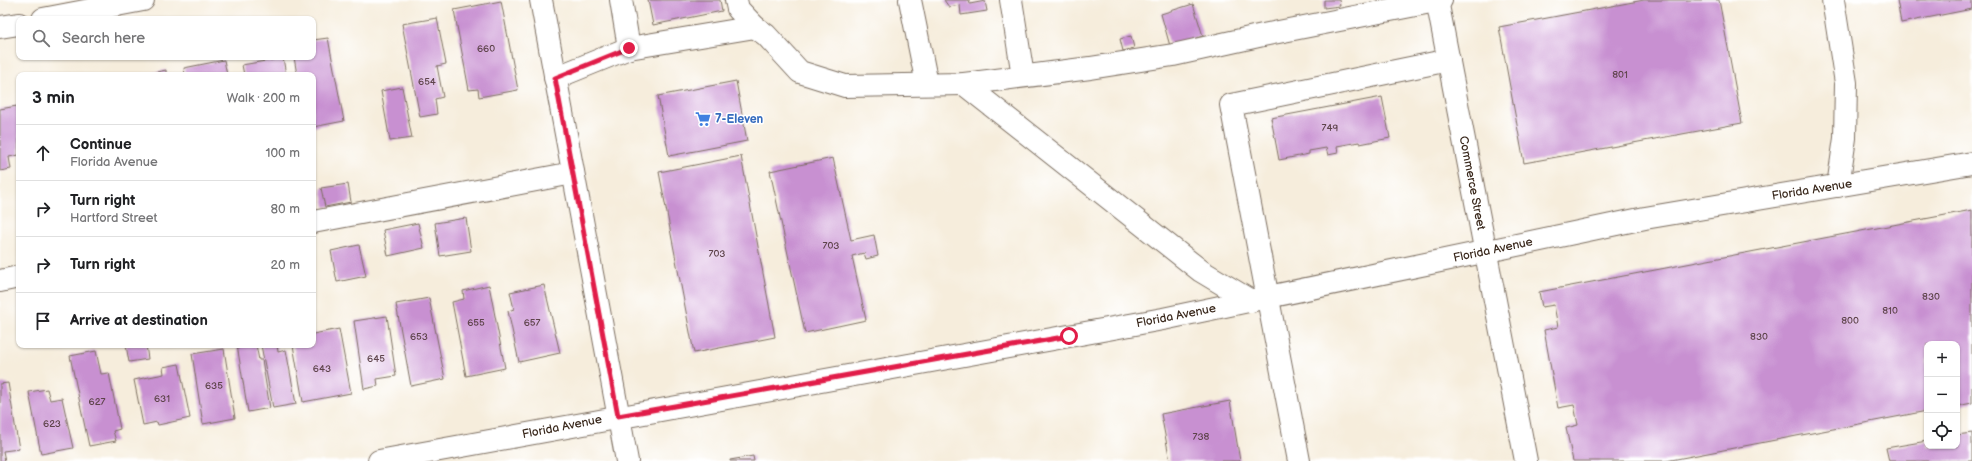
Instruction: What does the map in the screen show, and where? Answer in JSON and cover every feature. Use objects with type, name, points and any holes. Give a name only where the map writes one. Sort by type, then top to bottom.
[{"type":"street","points":[[59,16],[143,0]]},
{"type":"street","points":[[541,0],[572,173],[627,461]]},
{"type":"street","points":[[621,0],[629,48]]},
{"type":"street","points":[[736,0],[738,9],[755,27],[766,35],[800,72],[845,86],[964,84],[1173,55],[1263,35],[1439,0]]},
{"type":"street","points":[[910,0],[927,84]]},
{"type":"street","points":[[1011,0],[1023,76]]},
{"type":"street","name":"Commerce Street","points":[[1439,0],[1485,251],[1526,461]]},
{"type":"street","points":[[1833,0],[1846,83],[1845,138],[1838,186]]},
{"type":"street","points":[[0,27],[16,24]]},
{"type":"street","points":[[555,78],[629,48],[755,27]]},
{"type":"street","points":[[1299,461],[1259,299],[1231,105],[1449,60]]},
{"type":"street","points":[[964,84],[1201,271],[1259,299]]},
{"type":"street","name":"Florida Avenue","points":[[378,461],[618,416],[1162,319],[1645,218],[1972,163]]},
{"type":"street","points":[[316,221],[572,173]]},
{"type":"street","points":[[0,281],[16,278]]},
{"type":"building","points":[[648,0],[720,0],[722,11],[653,25]]},
{"type":"building","points":[[944,0],[969,0],[970,4],[985,1],[987,11],[961,15],[960,5],[949,7]]},
{"type":"building","points":[[1324,0],[1339,0],[1340,6],[1324,8]]},
{"type":"building","points":[[1644,0],[1719,0],[1742,123],[1524,163],[1499,27]]},
{"type":"building","points":[[1897,0],[1972,0],[1972,9],[1901,23]]},
{"type":"building","points":[[501,1],[518,90],[479,97],[478,89],[469,90],[454,10]]},
{"type":"building","points":[[1193,4],[1203,36],[1170,46],[1161,14]]},
{"type":"building","points":[[437,18],[446,64],[437,66],[443,97],[435,99],[437,114],[420,117],[402,24]]},
{"type":"building","points":[[1131,36],[1134,48],[1123,51],[1120,39]]},
{"type":"building","points":[[328,38],[344,121],[316,126],[316,72],[296,72],[294,60],[316,60],[316,40]]},
{"type":"building","points":[[224,60],[226,72],[185,72],[184,68]]},
{"type":"building","points":[[271,60],[283,60],[285,72],[243,72],[242,65]]},
{"type":"building","name":"7-Eleven","points":[[736,81],[747,141],[669,156],[658,96]]},
{"type":"building","points":[[402,87],[412,138],[390,141],[381,91]]},
{"type":"building","points":[[1382,97],[1390,138],[1360,144],[1359,142],[1337,146],[1338,153],[1328,155],[1326,148],[1309,151],[1309,154],[1279,160],[1271,118]]},
{"type":"building","points":[[16,106],[16,156],[9,157],[11,169],[0,171],[0,109]]},
{"type":"building","points":[[741,156],[775,337],[694,353],[659,172]]},
{"type":"building","points":[[833,158],[851,240],[874,235],[878,256],[866,259],[864,253],[852,256],[866,320],[805,333],[770,171]]},
{"type":"building","points":[[348,184],[351,202],[325,207],[321,188]]},
{"type":"building","points":[[1972,210],[1972,403],[1960,405],[1960,341],[1924,341],[1924,412],[1666,461],[1573,461],[1566,428],[1578,425],[1574,405],[1558,408],[1544,330],[1558,327],[1554,305],[1542,307],[1539,292]]},
{"type":"building","points":[[466,218],[471,251],[440,256],[435,223]]},
{"type":"building","points":[[418,223],[424,248],[388,256],[383,230]]},
{"type":"building","points":[[359,245],[366,276],[337,282],[331,251]]},
{"type":"building","points":[[489,285],[505,368],[466,376],[452,302],[464,299],[463,291]]},
{"type":"building","points":[[544,285],[560,353],[519,362],[508,311],[514,309],[510,292]]},
{"type":"building","points":[[429,298],[445,379],[411,386],[396,304]]},
{"type":"building","points":[[387,316],[396,376],[377,379],[378,386],[364,389],[354,321]]},
{"type":"building","points":[[339,329],[351,393],[303,402],[294,348],[316,348],[316,333]]},
{"type":"building","points":[[127,348],[146,348],[148,359],[129,362]]},
{"type":"building","points":[[237,348],[257,348],[259,360],[262,360],[270,408],[248,412]]},
{"type":"building","points":[[262,348],[277,348],[278,352],[286,350],[296,404],[273,408]]},
{"type":"building","points":[[224,349],[235,418],[203,424],[192,354]]},
{"type":"building","points":[[96,351],[101,374],[109,373],[120,429],[113,431],[116,441],[89,446],[70,356]]},
{"type":"building","points":[[179,364],[190,418],[158,425],[157,422],[143,425],[134,380],[164,374],[163,367]]},
{"type":"building","points":[[8,383],[19,449],[3,451],[5,461],[0,461],[0,384]]},
{"type":"building","points":[[47,389],[50,400],[62,398],[73,448],[41,454],[29,392]]},
{"type":"building","points":[[1230,401],[1240,461],[1170,461],[1161,414]]},
{"type":"building","points":[[1972,433],[1972,461],[1889,461],[1886,448],[1924,442],[1924,449],[1960,449],[1960,435]]},
{"type":"building","points":[[753,456],[754,461],[730,461],[730,460]]},
{"type":"place","name":"7-Eleven","points":[[703,119]]},
{"type":"route","points":[[629,48],[555,78],[618,416],[1069,336]]}]
